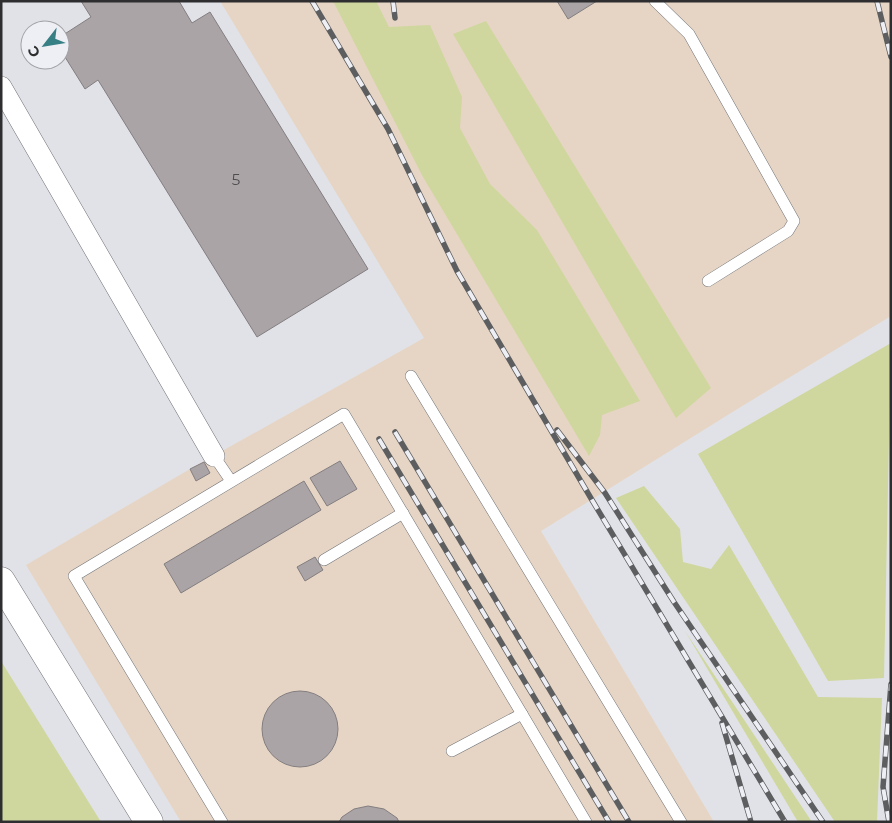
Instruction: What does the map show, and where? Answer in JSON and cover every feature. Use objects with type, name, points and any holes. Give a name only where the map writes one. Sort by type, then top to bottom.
[{"type":"main road","points":[[1,581],[149,822]]},
{"type":"street","points":[[1,86],[214,456]]},
{"type":"lane","points":[[655,1],[689,34],[794,220],[788,232],[708,282]]},
{"type":"lane","points":[[411,376],[681,822]]},
{"type":"lane","points":[[222,822],[74,576],[344,414],[586,822]]},
{"type":"lane","points":[[214,456],[232,481]]},
{"type":"lane","points":[[324,560],[403,513]]},
{"type":"lane","points":[[452,751],[522,714]]},
{"type":"shaded area","points":[[220,1],[891,1],[891,316],[541,531],[714,822],[181,822],[26,565],[190,469],[424,338]]},
{"type":"green space","points":[[333,1],[376,1],[389,27],[430,25],[462,97],[460,128],[490,184],[537,230],[640,401],[602,415],[600,435],[589,456],[423,177]]},
{"type":"green space","points":[[486,21],[711,388],[676,418],[453,34]]},
{"type":"green space","points":[[891,343],[884,678],[828,681],[698,454]]},
{"type":"green space","points":[[644,486],[680,529],[683,562],[711,569],[729,545],[818,697],[882,698],[877,822],[835,822],[616,498]]},
{"type":"green space","points":[[685,631],[812,822],[798,822]]},
{"type":"green space","points":[[1,661],[101,822],[1,822]]},
{"type":"building","points":[[81,1],[179,1],[192,23],[210,12],[368,269],[257,337],[98,80],[85,89],[70,65],[70,31],[91,17]]},
{"type":"building","points":[[557,1],[597,1],[568,19]]},
{"type":"building","points":[[340,461],[357,489],[327,506],[310,478]]},
{"type":"building","points":[[204,462],[210,473],[196,481],[190,469]]},
{"type":"building","points":[[304,481],[321,510],[181,593],[164,564]]},
{"type":"building","points":[[315,557],[323,570],[305,581],[297,567]]},
{"type":"building","points":[[300,691],[314,694],[327,702],[335,715],[338,729],[335,743],[327,756],[314,764],[300,767],[286,764],[273,756],[265,743],[262,729],[265,715],[273,702],[286,694]]},
{"type":"building","points":[[368,806],[384,809],[397,818],[399,822],[339,822],[342,817],[354,809]]},
{"type":"railway","points":[[312,1],[388,129],[457,271],[785,822]]},
{"type":"railway","points":[[393,1],[395,18]]},
{"type":"railway","points":[[877,1],[891,57]]},
{"type":"railway","points":[[557,430],[605,493],[674,602],[823,822]]},
{"type":"railway","points":[[395,432],[629,822]]},
{"type":"railway","points":[[379,439],[609,822]]},
{"type":"railway","points":[[889,822],[883,787],[891,684]]},
{"type":"railway","points":[[722,723],[751,822]]}]
